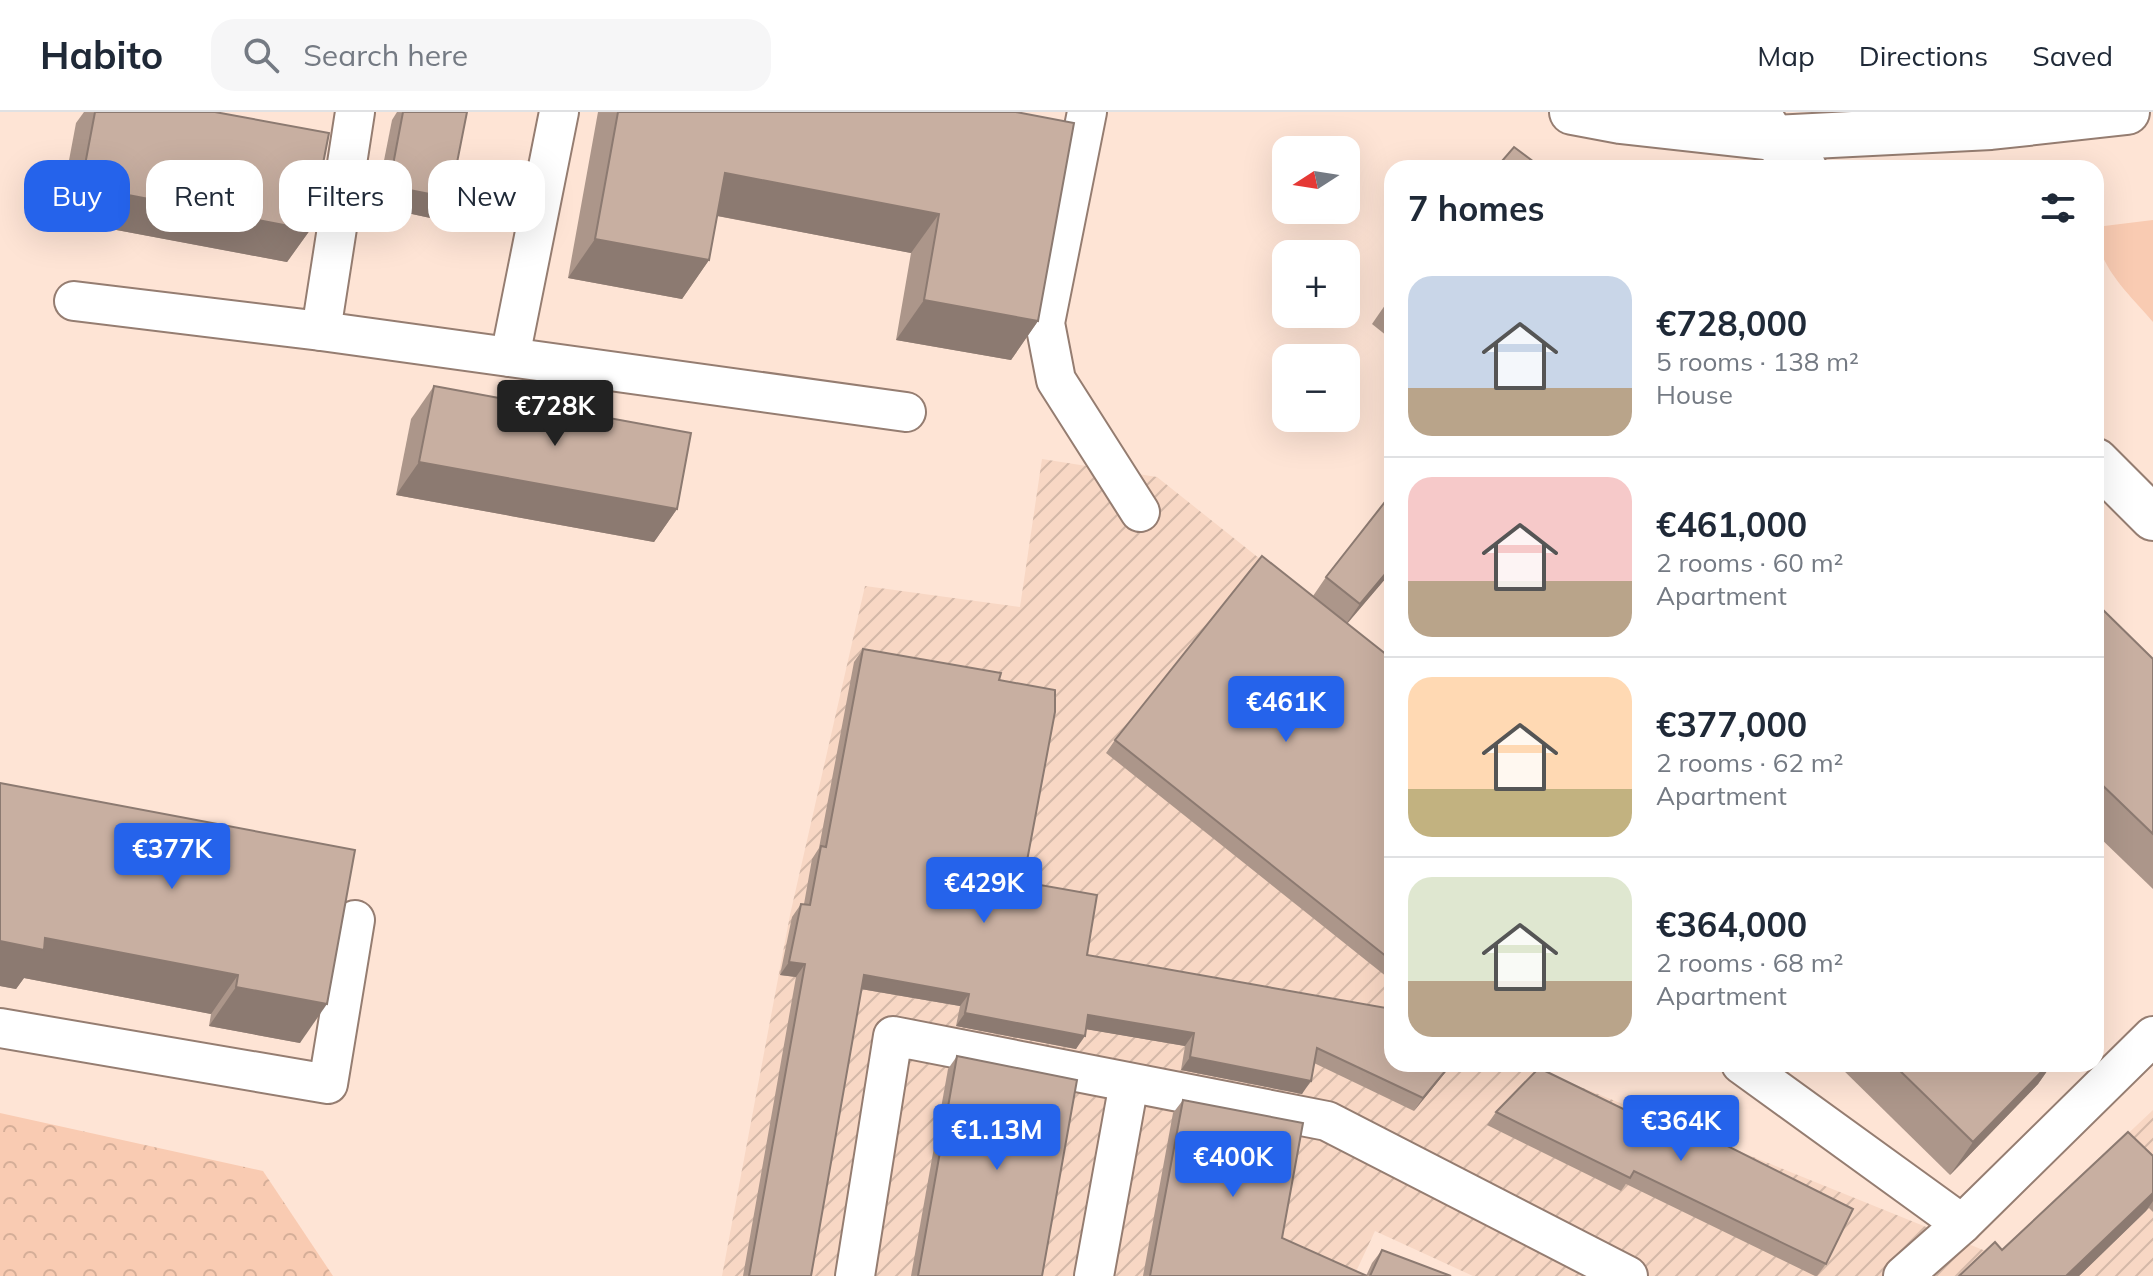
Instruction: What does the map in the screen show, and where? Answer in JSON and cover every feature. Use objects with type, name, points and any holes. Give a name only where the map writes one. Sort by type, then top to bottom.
[{"type":"main road","points":[[1572,112],[1620,121],[1991,127],[2127,112]]},
{"type":"main road","points":[[1765,125],[1797,160]]},
{"type":"main road","points":[[2104,469],[2153,518]]},
{"type":"lane","points":[[321,331],[355,112]]},
{"type":"lane","points":[[510,357],[559,112]]},
{"type":"lane","points":[[1087,112],[1045,323],[1056,380],[1140,512]]},
{"type":"lane","points":[[74,301],[321,331],[906,412]]},
{"type":"lane","points":[[0,1028],[328,1084],[355,920]]},
{"type":"lane","points":[[855,1276],[893,1036],[1327,1121],[1628,1276]]},
{"type":"lane","points":[[1903,1276],[1962,1224],[2153,1036]]},
{"type":"lane","points":[[1752,1072],[1962,1224]]},
{"type":"lane","points":[[1094,1276],[1129,1083]]},
{"type":"shaded area","points":[[1042,459],[1157,477],[1384,658],[1384,1072],[1544,1072],[1998,1256],[2153,1110],[2153,1276],[1473,1276],[1375,1231],[1354,1276],[722,1276],[790,915],[865,586],[1020,607]]},
{"type":"green space","points":[[2153,220],[2153,322],[2124,290],[2108,266],[2104,258],[2104,226]]},
{"type":"green space","points":[[0,1113],[263,1171],[333,1276],[0,1276]]},
{"type":"building","points":[[95,112],[215,112],[329,133],[324,160],[279,160],[279,224],[263,221],[263,160],[146,160],[146,198],[130,195],[130,160],[86,160]]},
{"type":"building","points":[[403,112],[467,112],[458,160],[428,160],[428,194],[412,191],[412,160],[394,160]]},
{"type":"building","points":[[618,112],[1016,112],[1074,123],[1038,321],[924,300],[939,214],[725,173],[709,260],[595,239]]},
{"type":"building","points":[[1514,147],[1531,160],[1503,160]]},
{"type":"building","points":[[434,386],[691,433],[677,509],[419,462]]},
{"type":"building","points":[[1384,503],[1384,576],[1360,604],[1326,577]]},
{"type":"building","points":[[1262,556],[1384,653],[1384,955],[1115,740]]},
{"type":"building","points":[[2104,611],[2153,659],[2153,834],[2104,787]]},
{"type":"building","points":[[863,649],[1001,673],[999,680],[1055,690],[1055,712],[1023,882],[1097,895],[1087,955],[1384,1008],[1384,1072],[1444,1072],[1423,1098],[1317,1048],[1311,1081],[1190,1057],[1194,1033],[1088,1015],[1085,1036],[965,1013],[969,994],[864,975],[811,1276],[749,1276],[805,964],[789,962],[801,904],[810,905],[821,846],[826,847]]},
{"type":"building","points":[[0,783],[355,850],[327,1004],[236,987],[238,975],[45,938],[44,950],[0,941]]},
{"type":"building","points":[[957,1056],[1077,1080],[1042,1276],[918,1276]]},
{"type":"building","points":[[1535,1072],[1547,1072],[1656,1125],[1662,1113],[1853,1209],[1826,1264],[1634,1171],[1630,1178],[1496,1112]]},
{"type":"building","points":[[1901,1072],[2041,1072],[1973,1142]]},
{"type":"building","points":[[1183,1100],[1303,1123],[1282,1238],[1367,1276],[1150,1276]]},
{"type":"building","points":[[2128,1132],[2153,1156],[2153,1193],[2066,1276],[1959,1276],[1995,1242],[2002,1250]]},
{"type":"building","points":[[1382,1250],[1451,1276],[1370,1276]]}]
